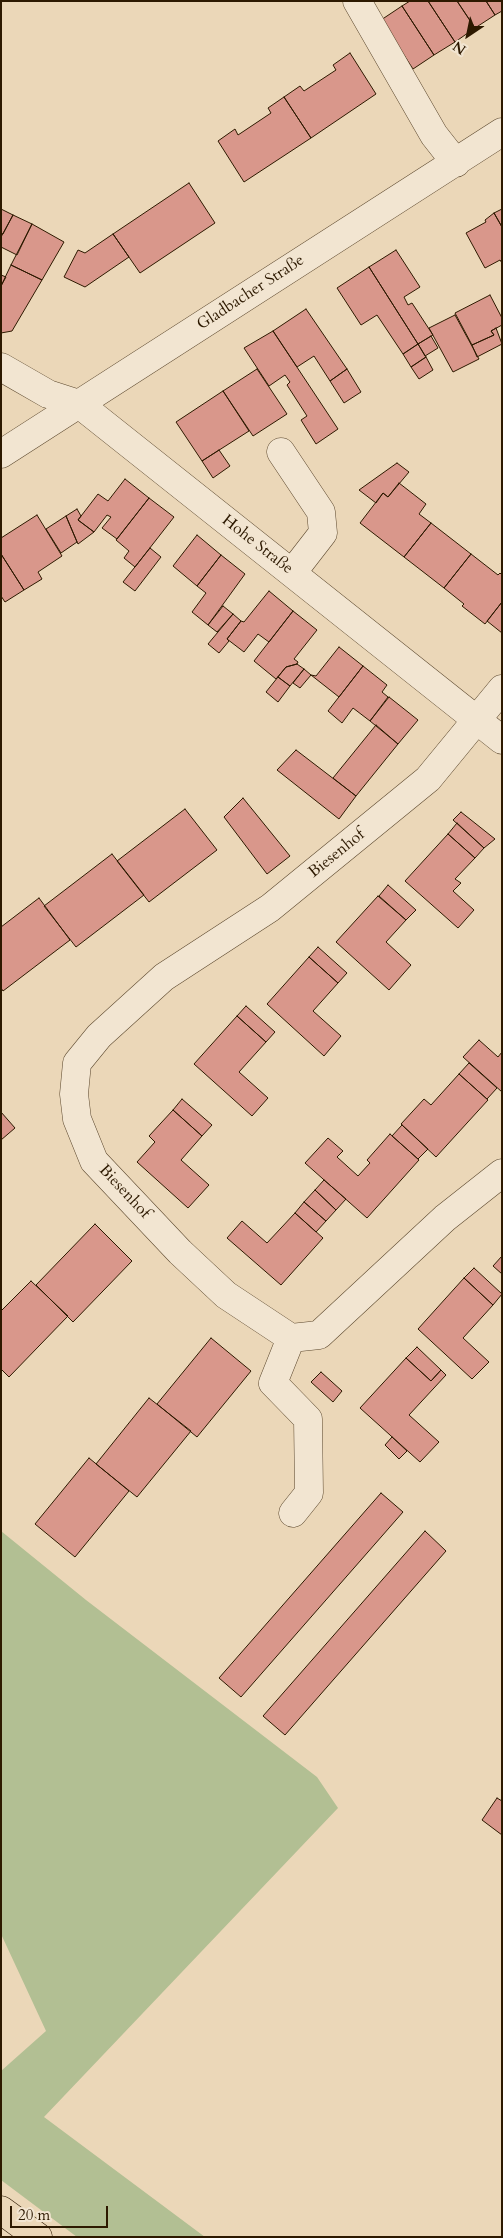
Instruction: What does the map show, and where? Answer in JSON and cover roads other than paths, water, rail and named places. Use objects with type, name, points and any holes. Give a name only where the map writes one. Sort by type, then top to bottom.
[{"type":"main road","points":[[1,2210],[38,2237]]},
{"type":"street","points":[[357,1],[434,134],[456,163]]},
{"type":"street","name":"Gladbacher Straße","points":[[1,454],[502,132]]},
{"type":"street","name":"Hohe Straße","points":[[1,367],[48,394],[79,404],[502,740]]},
{"type":"street","points":[[281,452],[321,512],[323,533],[292,573]]},
{"type":"street","name":"Biesenhof","points":[[291,1338],[226,1296],[180,1252],[94,1161],[77,1119],[74,1094],[77,1063],[99,1036],[164,977],[270,908],[428,779],[502,689]]},
{"type":"street","points":[[292,1512],[309,1493],[308,1419],[273,1383],[291,1338],[319,1335],[445,1218],[502,1173]]}]
